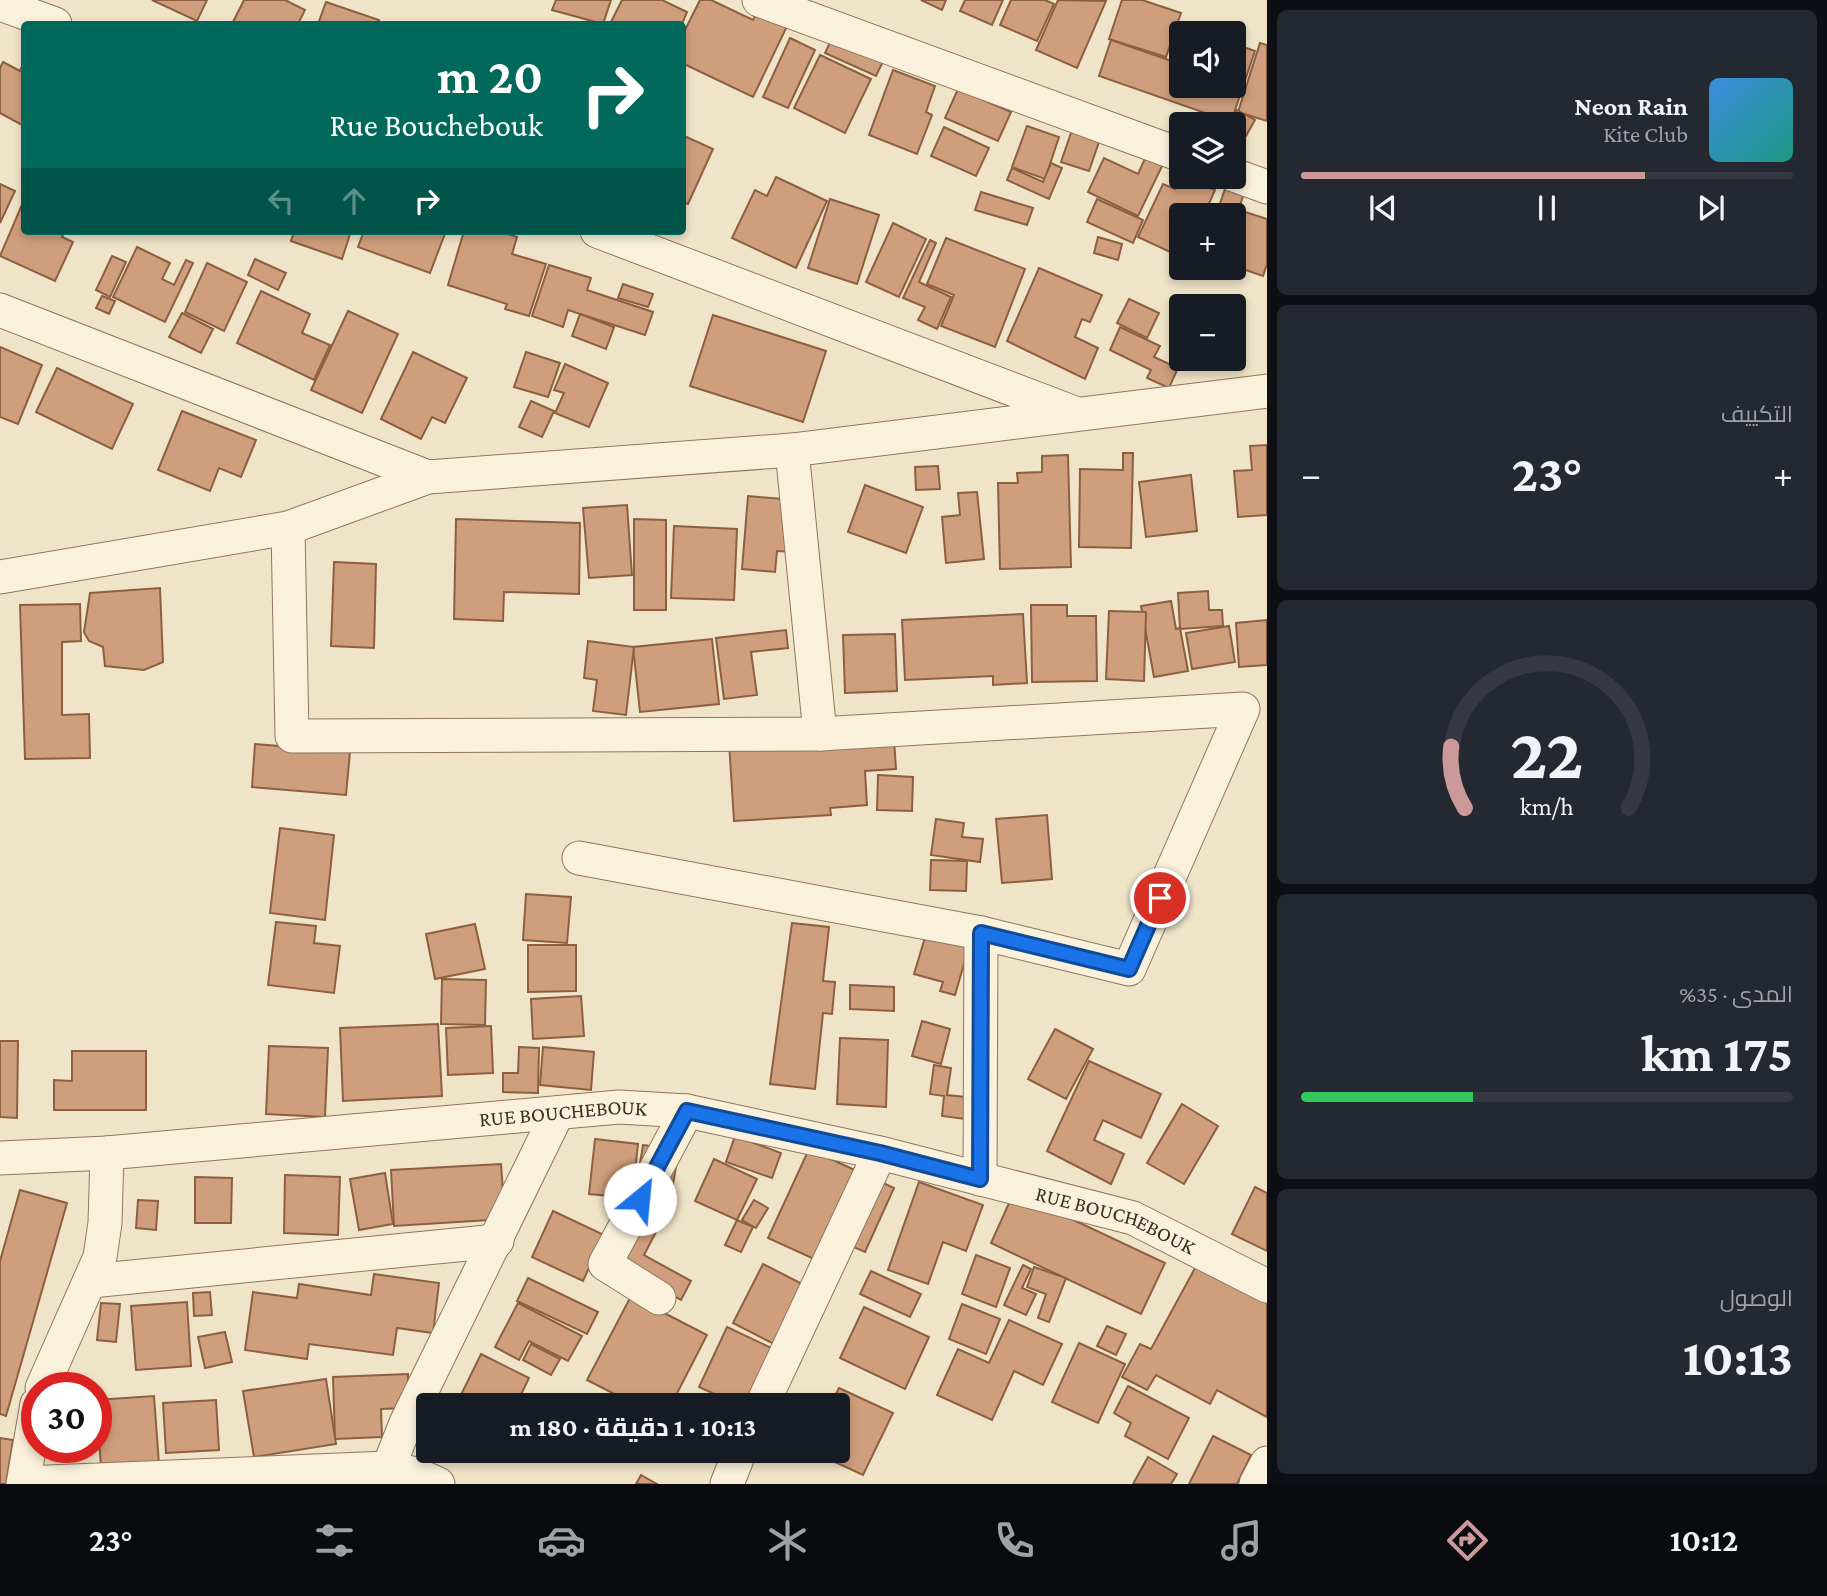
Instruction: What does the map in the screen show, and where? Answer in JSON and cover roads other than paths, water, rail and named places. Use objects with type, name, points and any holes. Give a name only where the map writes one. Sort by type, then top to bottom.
[{"type":"street","points":[[760,0],[1169,151]]},
{"type":"street","points":[[0,4],[47,21]]},
{"type":"street","points":[[1246,179],[1267,187]]},
{"type":"street","points":[[607,235],[1077,414]]},
{"type":"street","points":[[0,310],[428,477]]},
{"type":"street","points":[[0,576],[288,528],[428,477],[792,450],[1267,391]]},
{"type":"street","points":[[792,450],[820,734]]},
{"type":"street","points":[[288,528],[292,736],[820,734],[1243,709],[1129,969],[981,933],[579,858]]},
{"type":"street","points":[[980,1179],[981,933]]},
{"type":"street","name":"RUE BOUCHEBOUK","points":[[0,1158],[107,1153],[246,1138],[619,1107],[687,1111],[880,1153],[1133,1219],[1267,1286]]},
{"type":"street","points":[[659,1298],[605,1264],[687,1111]]},
{"type":"street","points":[[385,1476],[406,1423],[557,1114]]},
{"type":"street","points":[[48,1372],[61,1339],[91,1281],[104,1231],[107,1153]]},
{"type":"street","points":[[768,1393],[880,1153]]},
{"type":"street","points":[[91,1281],[497,1241]]},
{"type":"street","points":[[27,1463],[24,1483],[416,1474],[438,1484]]},
{"type":"street","points":[[727,1484],[735,1463]]}]
